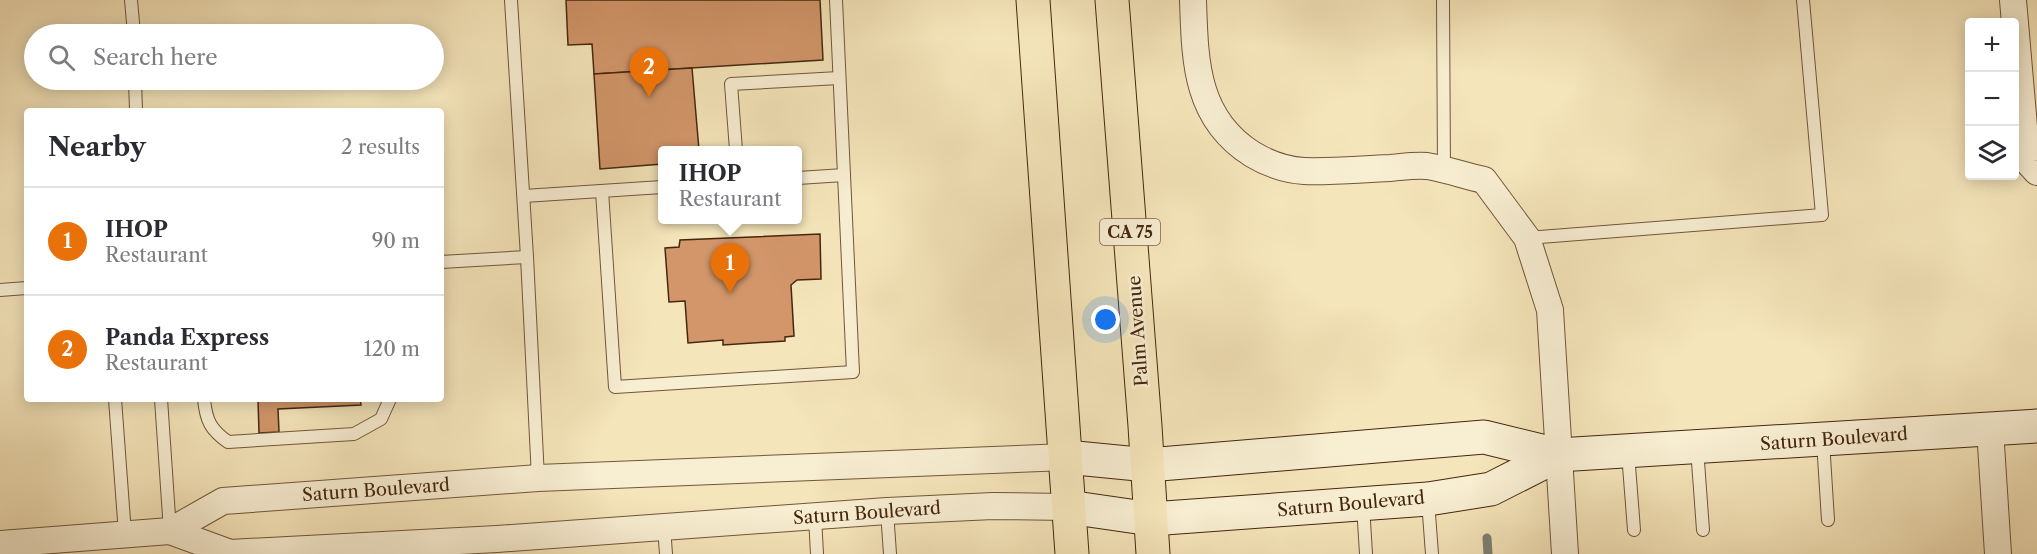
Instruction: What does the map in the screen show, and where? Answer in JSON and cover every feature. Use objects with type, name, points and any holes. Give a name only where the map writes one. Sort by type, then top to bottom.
[{"type":"highway","points":[[1033,0],[1071,554]]},
{"type":"highway","name":"Palm Avenue","points":[[1112,0],[1153,554]]},
{"type":"main road","name":"Saturn Boulevard","points":[[1066,457],[1148,465],[1484,437],[1558,455],[2037,426]]},
{"type":"main road","name":"Saturn Boulevard","points":[[1068,507],[1151,519],[1428,499],[1491,489],[1558,455]]},
{"type":"street","points":[[1193,0],[1195,55],[1207,103],[1229,135],[1244,148],[1260,158],[1302,171],[1425,166],[1484,180],[1527,238],[1550,310],[1565,554]]},
{"type":"street","points":[[2013,0],[2027,161],[2037,172]]},
{"type":"street","points":[[1990,429],[1998,554]]},
{"type":"street","name":"Saturn Boulevard","points":[[170,531],[223,501],[538,478],[1066,457]]},
{"type":"street","name":"Saturn Boulevard","points":[[0,544],[170,531],[230,553],[497,546],[664,527],[887,511],[1001,506],[1068,507]]},
{"type":"street","points":[[0,544],[1,554]]},
{"type":"lane","points":[[132,0],[133,24]]},
{"type":"lane","points":[[511,0],[524,196],[538,478]]},
{"type":"lane","points":[[602,191],[615,387],[853,372],[836,0]]},
{"type":"lane","points":[[1443,0],[1444,170]]},
{"type":"lane","points":[[1527,238],[1821,215],[1803,0]]},
{"type":"lane","points":[[736,146],[731,84],[839,78]]},
{"type":"lane","points":[[135,90],[135,108]]},
{"type":"lane","points":[[802,178],[844,175]]},
{"type":"lane","points":[[524,196],[658,187]]},
{"type":"lane","points":[[444,262],[527,257]]},
{"type":"lane","points":[[0,290],[24,288]]},
{"type":"lane","points":[[115,402],[125,534]]},
{"type":"lane","points":[[161,402],[170,531]]},
{"type":"lane","points":[[204,402],[213,431],[228,442],[354,434],[381,419],[389,402]]},
{"type":"lane","points":[[1823,440],[1828,520]]},
{"type":"lane","points":[[1696,447],[1703,530]]},
{"type":"lane","points":[[1628,452],[1634,530]]},
{"type":"lane","points":[[1428,499],[1432,554]]},
{"type":"lane","points":[[1362,504],[1366,554]]},
{"type":"lane","points":[[887,511],[890,554]]},
{"type":"lane","points":[[815,517],[817,554]]},
{"type":"lane","points":[[664,527],[666,554]]},
{"type":"building","points":[[566,0],[820,0],[823,60],[594,74],[592,44],[568,45]]},
{"type":"building","points":[[692,68],[699,146],[658,146],[658,164],[600,169],[594,74]]},
{"type":"building","points":[[820,234],[821,279],[797,280],[791,285],[794,336],[785,337],[785,341],[723,345],[723,340],[688,343],[685,301],[669,302],[665,248],[679,247],[680,240]]},
{"type":"building","points":[[258,402],[360,402],[361,405],[278,409],[279,432],[259,433]]},
{"type":"waterway","points":[[1487,538],[1488,554]]},
{"type":"place","name":"Panda Express","points":[[649,97]]},
{"type":"place","name":"IHOP","points":[[730,293]]}]
